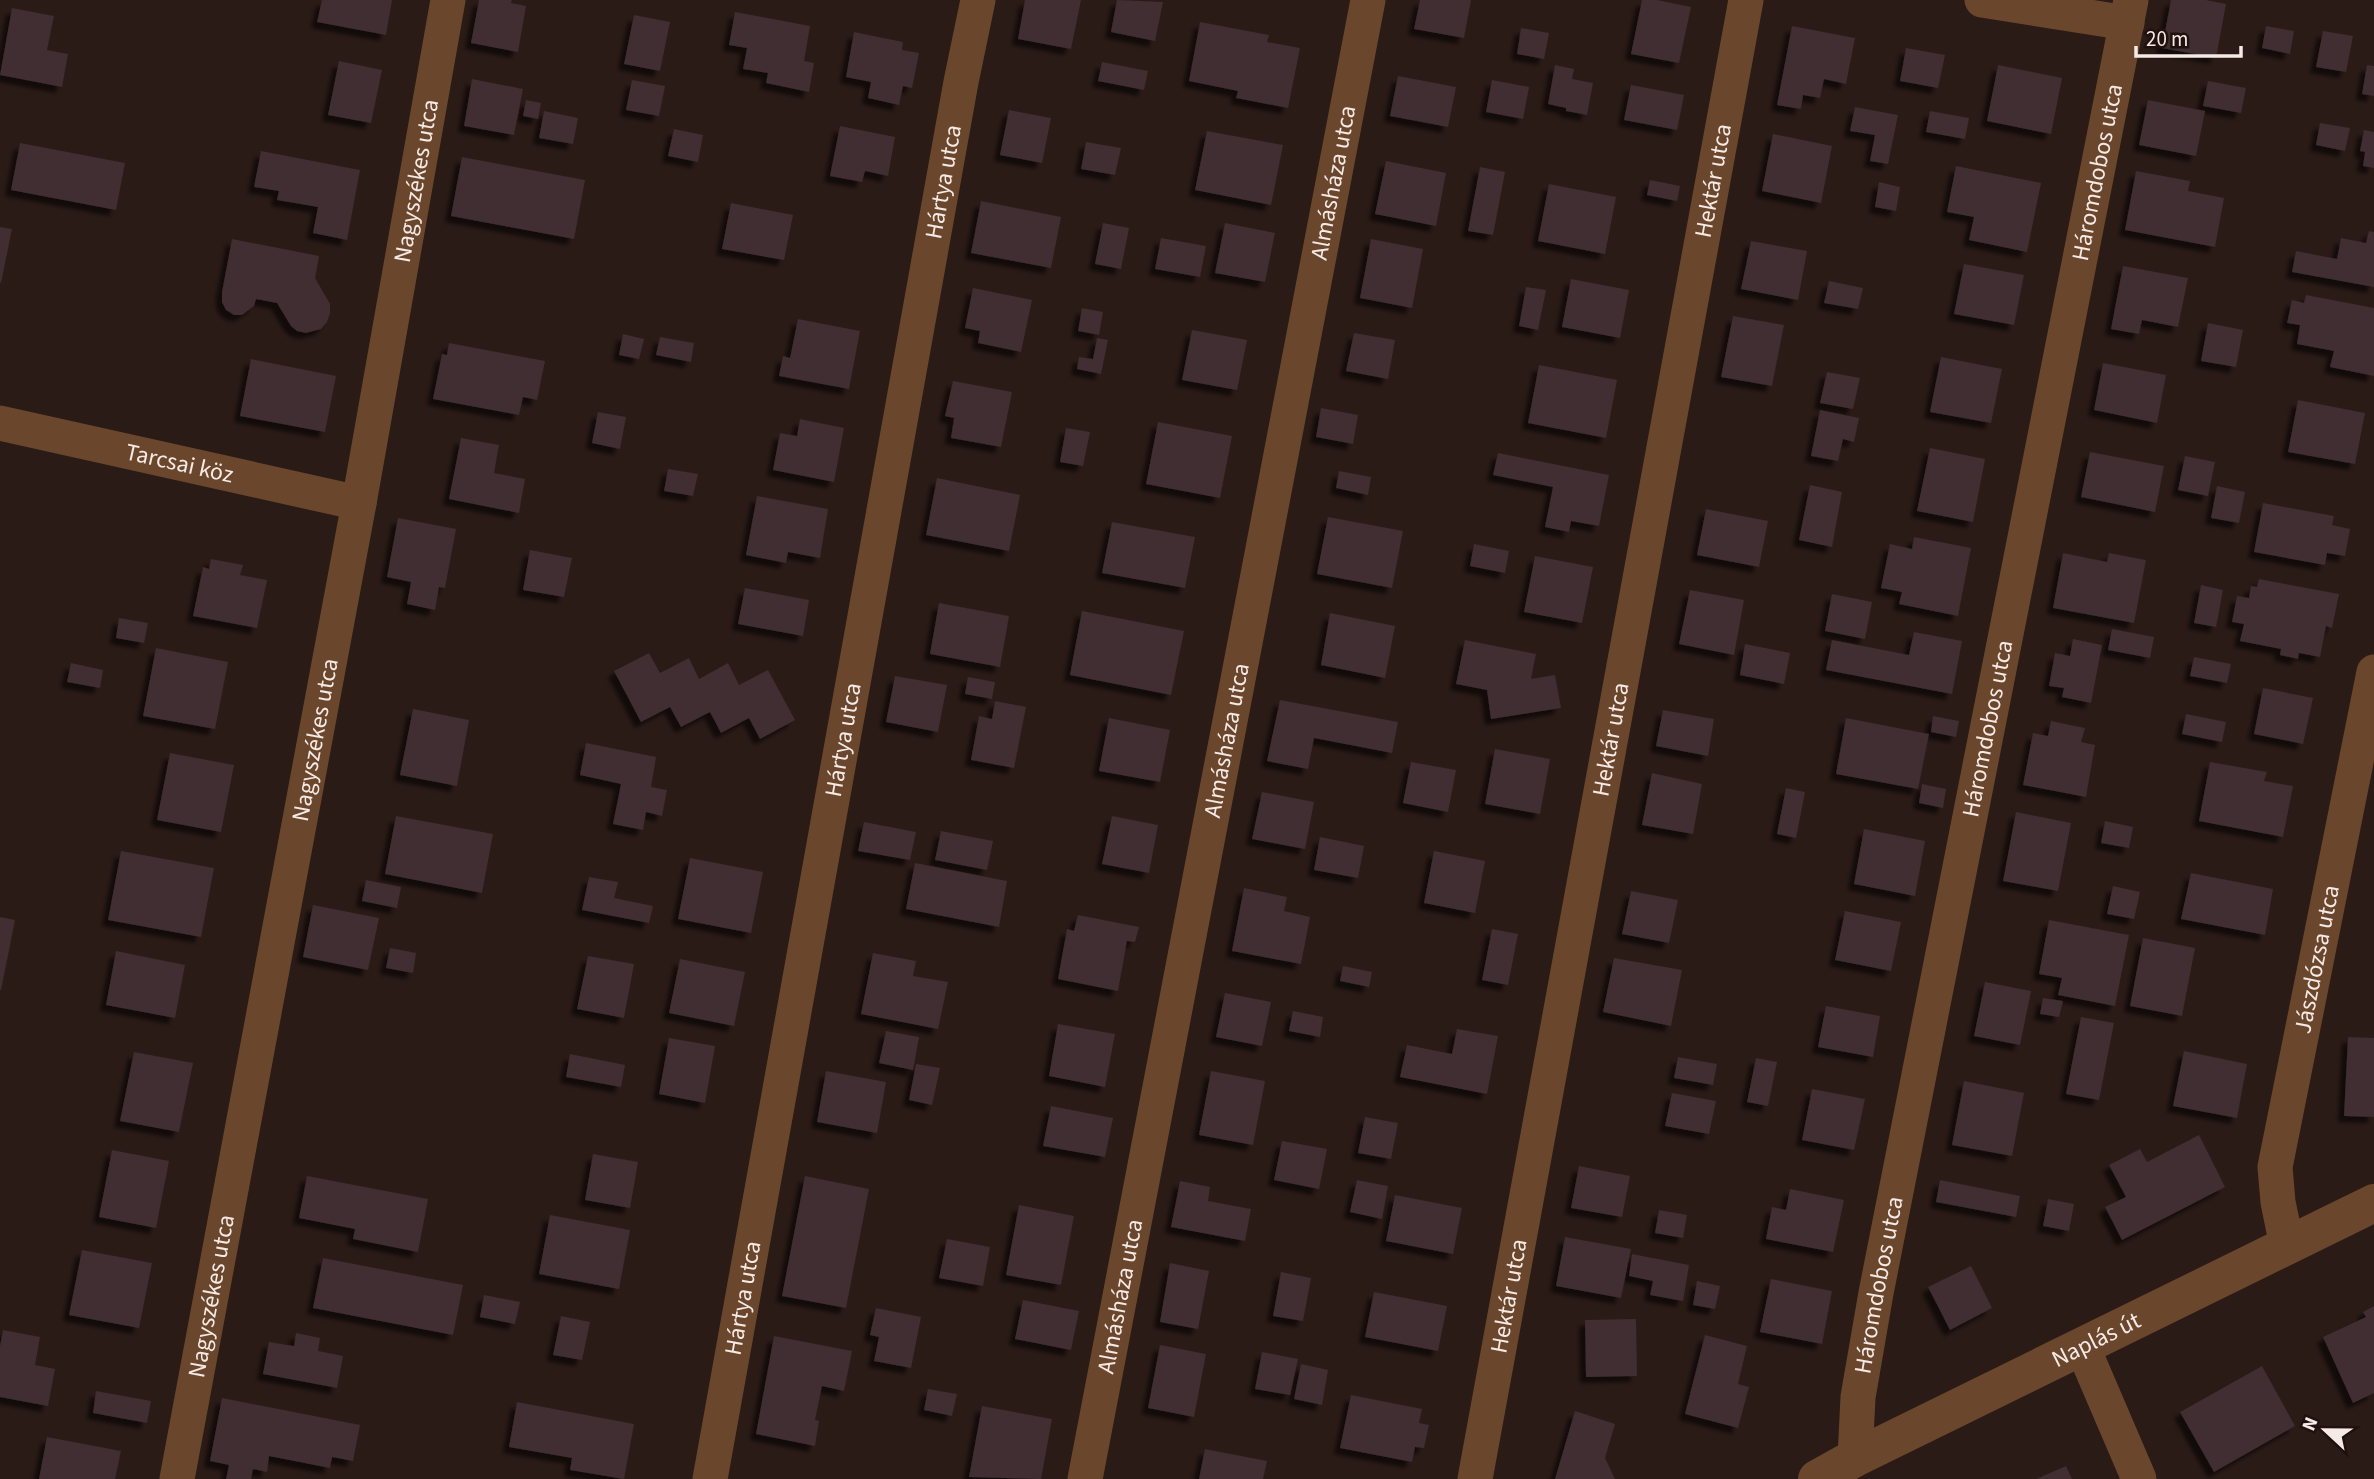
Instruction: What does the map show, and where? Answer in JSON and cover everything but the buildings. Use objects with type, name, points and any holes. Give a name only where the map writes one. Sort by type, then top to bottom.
[{"type":"street","name":"Nagyszékes utca","points":[[177,1479],[359,503],[448,0]]},
{"type":"street","name":"Hártya utca","points":[[710,1479],[961,82],[978,0]]},
{"type":"street","name":"Almásháza utca","points":[[1085,1479],[1368,0]]},
{"type":"street","name":"Hektár utca","points":[[1475,1479],[1746,0]]},
{"type":"street","points":[[1982,0],[2129,12]]},
{"type":"street","name":"Háromdobos utca","points":[[1855,1458],[1858,1396],[1874,1307],[2129,12]]},
{"type":"street","name":"Tarcsai köz","points":[[0,423],[359,503]]},
{"type":"street","name":"Jászdózsa utca","points":[[2287,1246],[2278,1202],[2275,1167],[2374,672]]},
{"type":"street","name":"Naplás út","points":[[1817,1479],[2374,1203]]},
{"type":"street","points":[[2082,1346],[2139,1479]]}]
